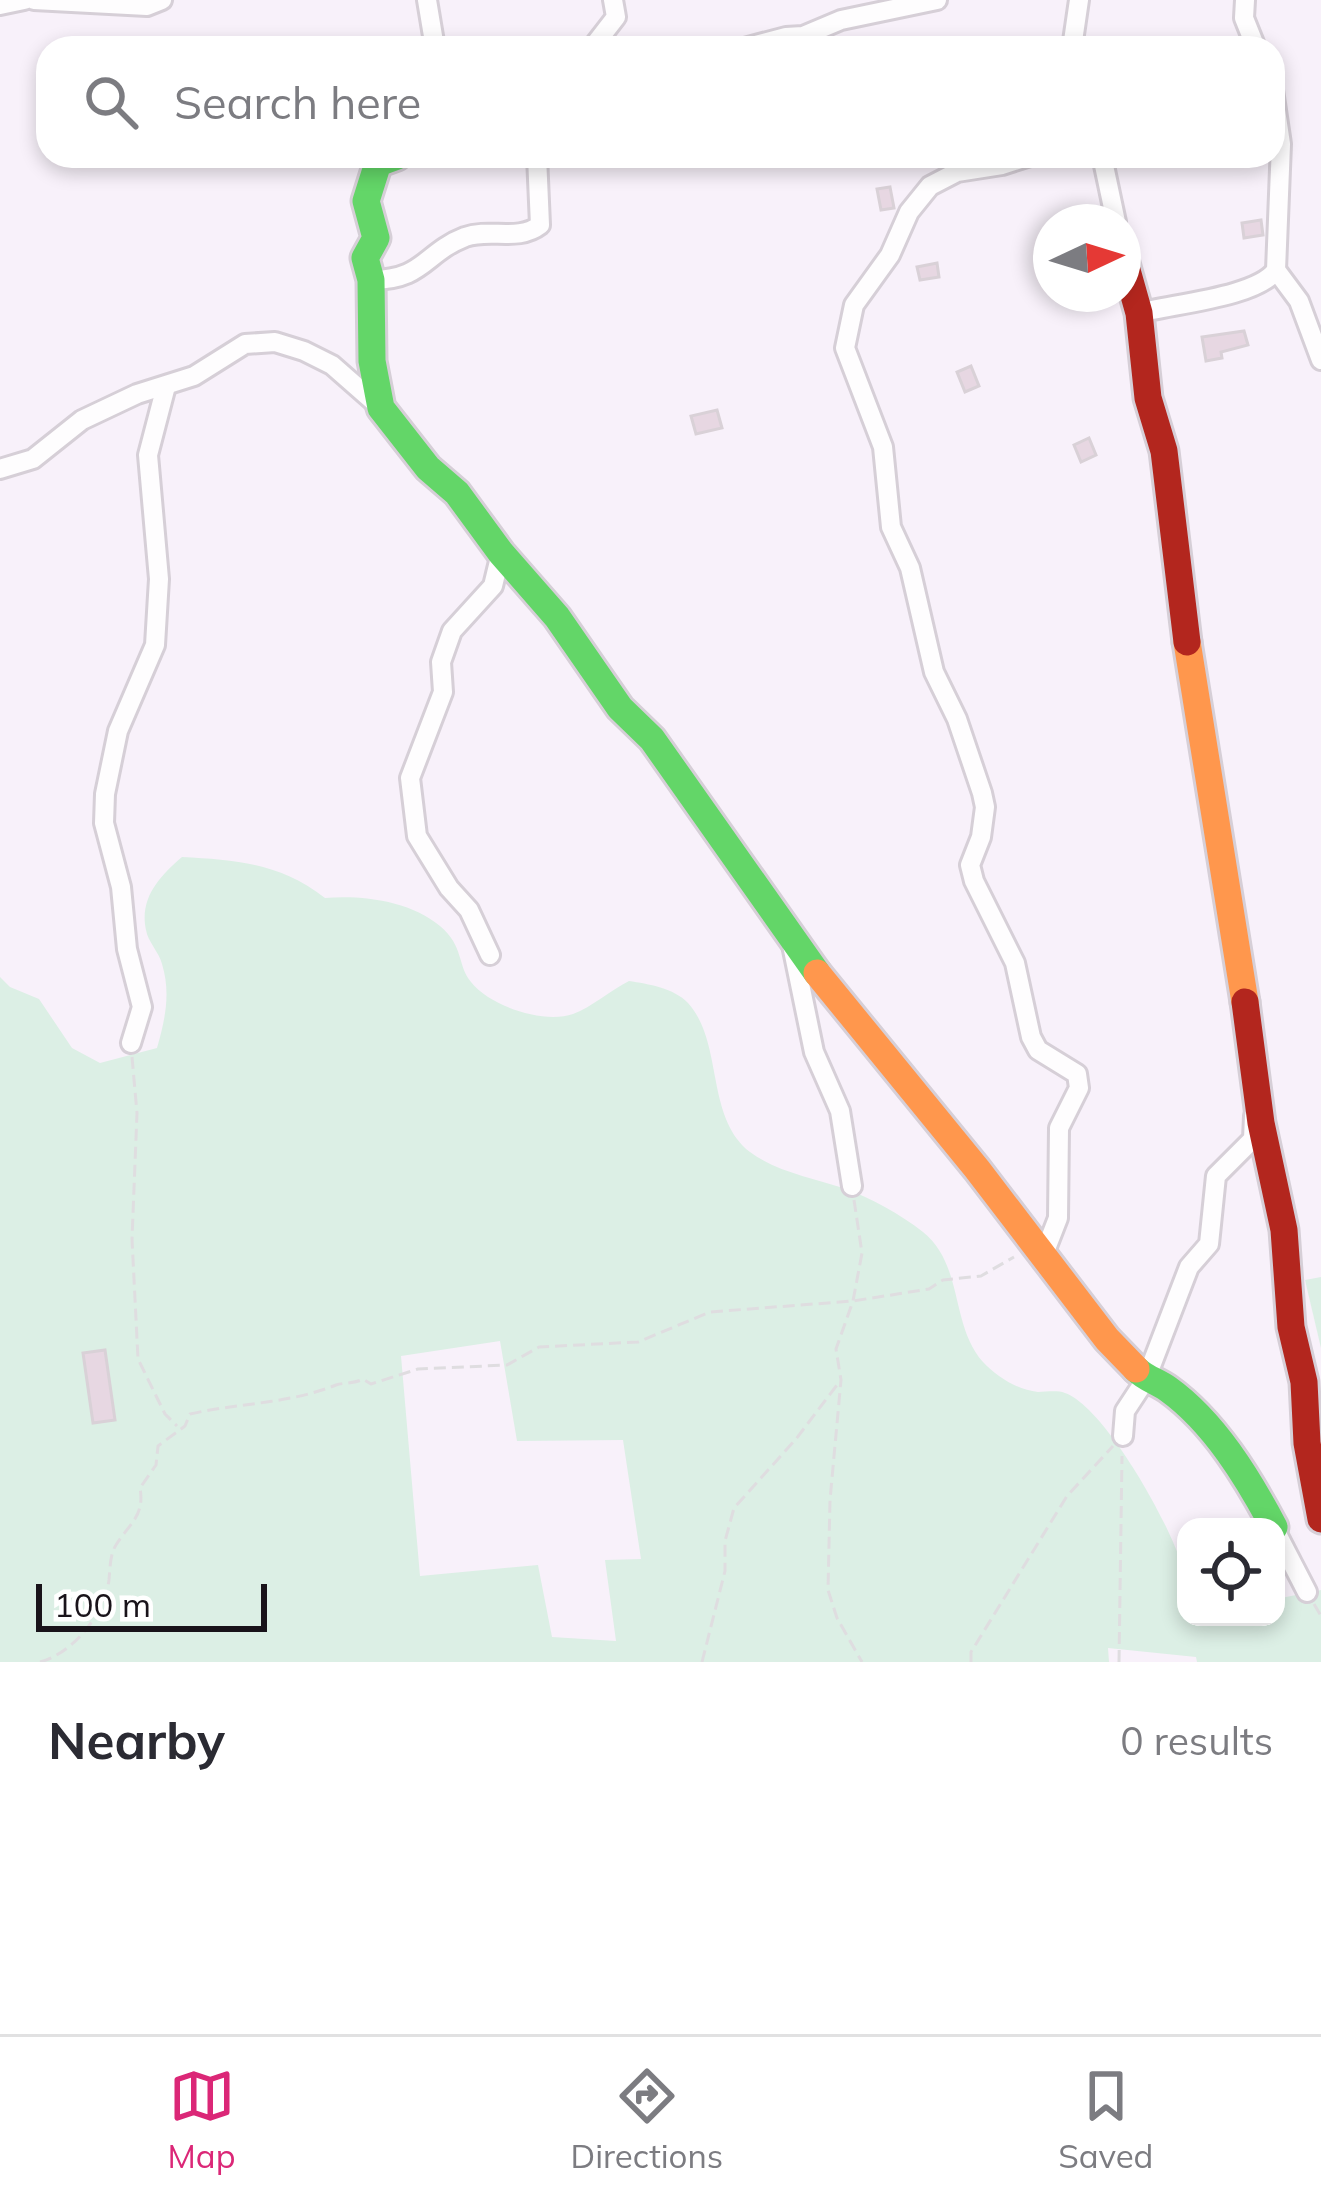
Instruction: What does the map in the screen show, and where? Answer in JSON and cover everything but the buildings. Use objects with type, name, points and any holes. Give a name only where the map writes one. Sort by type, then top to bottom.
[{"type":"street","points":[[0,5],[24,0]]},
{"type":"street","points":[[34,0],[147,6],[162,0]]},
{"type":"street","points":[[428,0],[432,36]]},
{"type":"street","points":[[601,36],[616,17],[614,0]]},
{"type":"street","points":[[803,36],[841,20],[937,0]]},
{"type":"street","points":[[1074,36],[1079,0]]},
{"type":"street","points":[[1245,0],[1244,18],[1251,36]]},
{"type":"street","points":[[376,168],[366,201],[376,238],[365,258],[371,280],[369,321],[381,409]]},
{"type":"street","points":[[371,280],[392,280],[421,270],[443,249],[469,235],[529,233],[540,225],[538,168]]},
{"type":"street","points":[[983,168],[957,172],[929,185],[909,212],[890,255],[854,304],[845,348],[883,447],[891,527],[910,568],[934,671],[957,719],[982,793],[981,837],[970,865],[974,881],[1016,963],[1031,1037],[1038,1050],[1077,1074],[1079,1088],[1059,1128],[1058,1218],[1044,1254]]},
{"type":"street","points":[[1105,168],[1112,204]]},
{"type":"street","points":[[1280,168],[1276,271],[1270,279],[1250,288],[1139,313],[1148,398],[1164,452],[1187,646],[1232,904],[1259,1107],[1284,1230],[1291,1327],[1304,1382],[1307,1443],[1321,1519]]},
{"type":"street","points":[[1276,271],[1300,301],[1321,360]]},
{"type":"street","points":[[0,469],[33,459],[82,420],[137,394],[194,376],[245,344],[275,342],[332,365],[381,409],[428,468],[457,493],[501,554],[556,617],[620,708],[652,739],[791,941],[1107,1339],[1146,1379],[1166,1387],[1207,1425],[1269,1518]]},
{"type":"street","points":[[131,1043],[142,1006],[127,949],[121,887],[104,823],[105,794],[118,731],[154,645],[159,579],[148,455],[166,386]]},
{"type":"street","points":[[490,955],[469,910],[449,888],[417,836],[410,778],[442,692],[440,662],[452,631],[493,586],[501,554]]},
{"type":"street","points":[[791,941],[814,1052],[845,1134],[852,1186]]},
{"type":"street","points":[[1123,1436],[1126,1411],[1146,1379],[1189,1267],[1209,1244],[1216,1176],[1252,1139],[1254,1113],[1259,1107]]},
{"type":"street","points":[[1285,1549],[1307,1592]]},
{"type":"path","points":[[131,1043],[137,1112],[132,1239],[138,1359],[165,1414],[178,1428]]},
{"type":"path","points":[[852,1186],[862,1252],[853,1301],[836,1349],[841,1380],[828,1589],[837,1618],[862,1662]]},
{"type":"path","points":[[40,1662],[62,1654],[97,1617],[110,1579],[112,1549],[133,1528],[142,1503],[140,1488],[156,1465],[158,1446],[185,1426],[190,1414],[212,1407],[260,1405],[363,1379],[371,1384],[418,1369],[507,1365],[539,1348],[638,1342],[710,1312],[853,1301],[928,1289],[943,1280],[981,1276],[1019,1254],[1028,1258],[1044,1254]]},
{"type":"path","points":[[702,1662],[725,1571],[725,1540],[734,1508],[841,1380]]},
{"type":"path","points":[[971,1662],[971,1652],[1067,1496],[1123,1436]]},
{"type":"path","points":[[1119,1662],[1123,1436]]},
{"type":"green space","points":[[182,857],[240,862],[291,877],[325,898],[400,905],[428,917],[448,933],[471,982],[491,999],[519,1011],[548,1017],[573,1014],[629,981],[682,998],[707,1038],[726,1120],[750,1152],[783,1170],[864,1197],[923,1232],[945,1261],[965,1331],[983,1362],[1023,1389],[1065,1393],[1100,1422],[1139,1476],[1177,1552],[1177,1626],[1285,1626],[1285,1597],[1321,1590],[1321,1662],[1197,1662],[1196,1657],[1108,1648],[1109,1662],[0,1662],[0,977],[10,987],[39,999],[72,1048],[100,1063],[157,1048],[166,985],[145,918],[159,880]],"holes":[[[500,1341],[517,1441],[623,1440],[641,1559],[605,1560],[616,1641],[552,1637],[538,1565],[420,1576],[401,1356]]]},
{"type":"green space","points":[[1321,1277],[1321,1348],[1305,1280]]},
{"type":"traffic: fast","points":[[376,168],[366,201],[376,238],[365,258],[371,280],[372,361],[381,408],[557,617],[620,708],[652,739],[817,973]]},
{"type":"traffic: fast","points":[[1136,1369],[1185,1402],[1215,1434],[1269,1518]]},
{"type":"traffic: slow","points":[[1187,642],[1245,1002]]},
{"type":"traffic: slow","points":[[817,973],[977,1169],[1107,1339],[1136,1369]]},
{"type":"traffic: jam","points":[[1139,312],[1148,398],[1164,451],[1187,642]]},
{"type":"traffic: jam","points":[[1245,1002],[1261,1123],[1284,1230],[1291,1327],[1304,1382],[1307,1443],[1321,1519]]}]
